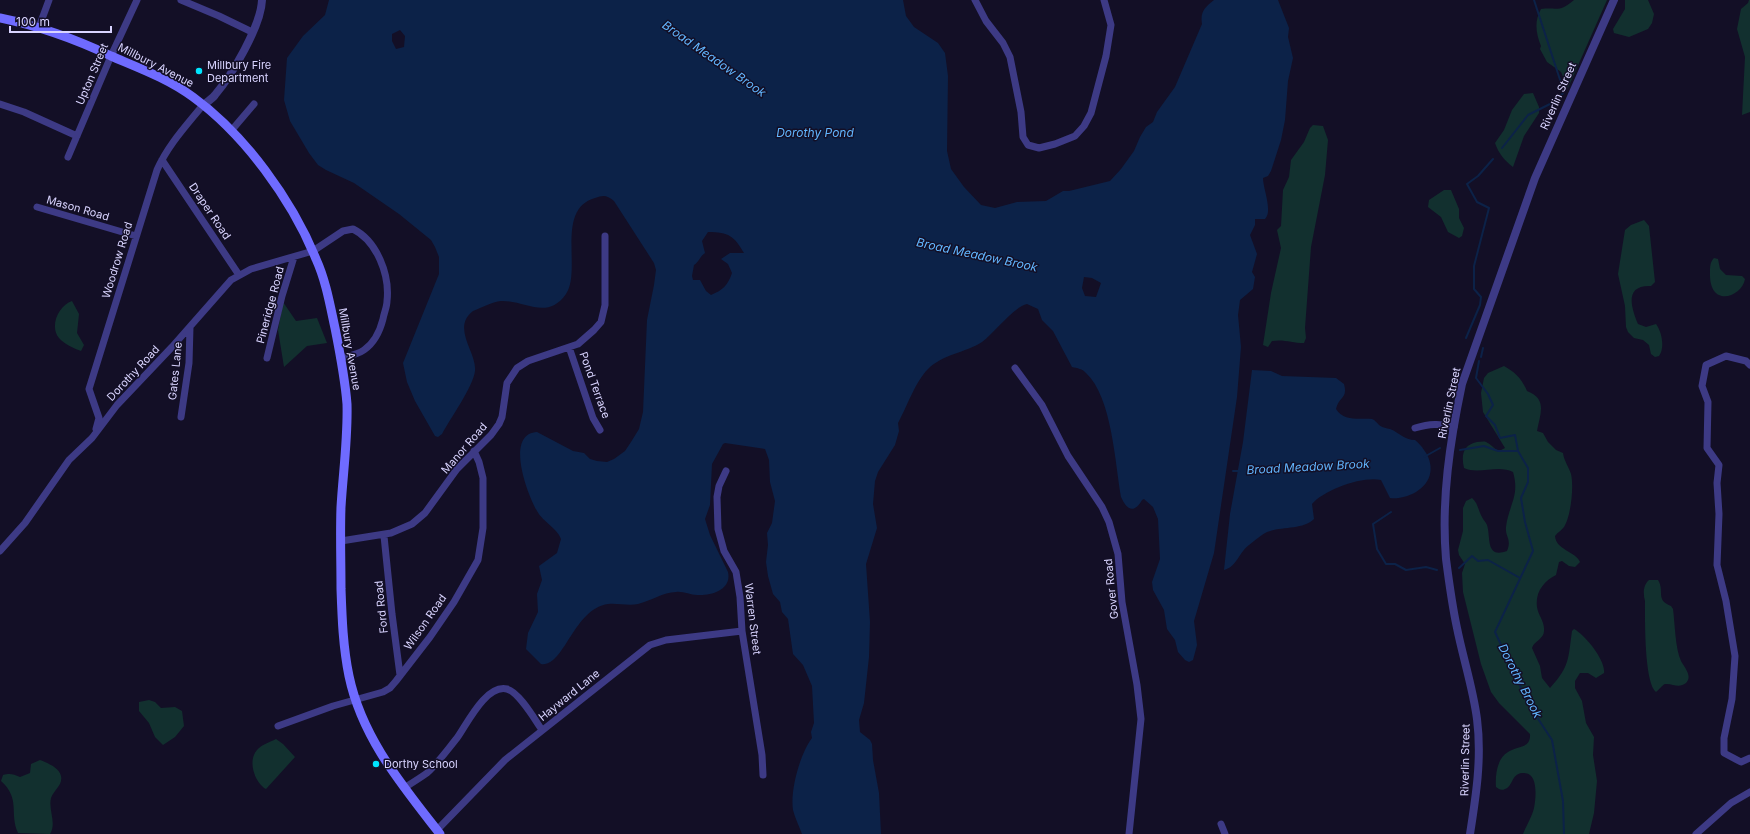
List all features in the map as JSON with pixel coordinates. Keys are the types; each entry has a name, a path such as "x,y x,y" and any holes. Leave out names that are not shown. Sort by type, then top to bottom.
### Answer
{"main road":[{"name":"Millbury Avenue","path":"0,18 39,27 76,39 156,76 191,96 231,131 254,155 305,234 313,251 328,295 347,405 341,542 344,647 348,675 355,700 373,740 384,760 438,832"}],"street":[{"path":"39,27 49,0"},
{"name":"Upton Street","path":"68,157 111,56 137,0"},
{"path":"181,0 220,16 252,32"},
{"path":"203,105 214,97 227,79 257,21 262,0"},
{"path":"975,0 986,21 1003,43 1010,57 1021,112 1022,137 1028,145 1039,148 1055,144 1075,136 1084,126 1091,113 1106,56 1111,25 1104,0"},
{"name":"Riverlin Street","path":"1470,834 1478,769 1477,720 1451,595 1446,558 1446,492 1454,427 1462,384 1535,178 1614,0"},
{"path":"0,104 24,112 77,136"},
{"path":"231,131 254,104"},
{"name":"Woodrow Road","path":"95,434 99,418 89,389 136,236 162,160 174,140 203,105"},
{"name":"Draper Road","path":"162,160 239,275"},
{"name":"Mason Road","path":"37,207 136,236"},
{"name":"Dorothy Road","path":"0,551 25,523 69,460 95,434 117,405 190,327 231,280 250,269 313,251 348,229 357,231 368,241 379,258 384,274 387,302 382,321 375,338 364,350 340,358"},
{"name":"Manor Road","path":"341,542 384,536 405,528 425,513 457,470 499,424 502,417 507,383 516,368 521,364 569,347 589,336 598,326 603,315 606,287 605,236"},
{"name":"Pineridge Road","path":"267,358 282,296 294,257"},
{"name":"Gates Lane","path":"181,417 188,363 190,327"},
{"name":"Pond Terrace","path":"569,347 594,418 600,430"},
{"path":"1750,364 1746,361 1726,356 1706,365 1702,386 1708,402 1707,448 1719,465 1717,483 1719,514 1717,565 1726,601 1735,656 1732,699 1724,738 1724,753 1741,762 1750,758"},
{"name":"Gover Road","path":"1015,368 1042,405 1068,456 1102,507 1109,522 1118,554 1122,602 1137,685 1140,719 1129,834"},
{"path":"1415,428 1426,425 1442,424 1454,427"},
{"name":"Wilson Road","path":"278,726 333,706 383,692 390,688 430,637 454,602 478,560 483,528 483,478 480,462 474,451"},
{"name":"Warren Street","path":"726,471 718,486 718,529 724,551 736,572 740,598 742,631 762,755 763,775"},
{"name":"Ford Road","path":"384,536 400,675"},
{"name":"Hayward Lane","path":"438,832 505,760 650,645 666,640 742,631"},
{"path":"404,788 427,772 457,737 480,704 488,695 497,690 510,690 522,702 542,730"},
{"path":"1696,834 1731,803 1750,792"},
{"path":"1221,824 1225,834"}],"green space":[{"path":"1574,0 1607,0 1568,88 1561,72 1547,62 1540,49 1541,46 1537,32 1537,18 1541,9 1558,9 1565,7"},
{"path":"1625,0 1648,0 1654,14 1652,23 1648,29 1629,37 1614,33 1613,29 1625,9"},
{"path":"1749,0 1750,112 1742,115 1745,57 1737,29 1741,9 1748,3"},
{"path":"1533,93 1539,107 1539,113 1524,136 1513,167 1502,156 1495,143 1504,130 1512,110 1524,94"},
{"path":"1313,125 1323,126 1328,140 1325,175 1311,247 1305,328 1306,338 1304,343 1280,340 1272,341 1268,347 1263,345 1271,293 1281,248 1277,230 1281,226 1283,190 1289,177 1291,160 1304,142 1310,128"},
{"path":"1444,190 1451,190 1459,209 1459,218 1464,228 1462,236 1459,238 1448,232 1441,217 1428,207 1429,200"},
{"path":"1644,220 1649,226 1655,282 1651,286 1637,289 1633,293 1632,304 1638,324 1646,327 1656,324 1660,331 1662,349 1659,356 1655,357 1651,354 1649,345 1643,340 1634,338 1628,332 1626,327 1625,306 1618,274 1625,230 1631,225"},
{"path":"1714,258 1718,259 1720,269 1726,275 1742,276 1745,279 1743,285 1732,295 1720,295 1715,292 1711,284 1710,267"},
{"path":"72,301 79,314 77,333 84,345 81,351 61,340 56,333 55,328 55,322 60,311 67,303"},
{"path":"283,302 296,321 317,318 327,343 307,346 284,367 278,330"},
{"path":"1504,366 1518,376 1527,391 1534,394 1538,398 1541,413 1537,431 1543,433 1548,442 1556,450 1563,453 1572,479 1572,493 1568,516 1564,527 1555,536 1556,541 1578,558 1580,562 1575,567 1569,566 1562,561 1559,562 1556,575 1548,580 1541,588 1537,597 1537,607 1543,625 1544,634 1532,648 1540,666 1542,678 1550,688 1565,668 1569,656 1572,631 1574,629 1594,648 1602,661 1604,673 1596,678 1588,673 1580,673 1575,681 1575,688 1582,701 1586,723 1594,737 1593,755 1597,781 1594,813 1589,834 1523,834 1532,815 1535,804 1536,792 1534,781 1531,776 1522,773 1518,774 1514,778 1508,788 1501,790 1496,787 1496,773 1501,758 1508,752 1526,745 1530,739 1530,734 1499,703 1491,692 1481,664 1463,592 1462,573 1465,564 1459,555 1458,550 1463,531 1463,508 1466,501 1472,498 1476,502 1482,518 1487,525 1490,546 1492,549 1495,552 1500,553 1507,551 1509,544 1506,527 1515,494 1515,480 1513,472 1501,469 1470,470 1464,468 1463,459 1464,451 1472,443 1486,442 1499,451 1505,448 1483,412 1481,393 1484,378 1488,373"},
{"path":"1649,580 1658,580 1663,601 1673,609 1679,656 1689,677 1683,685 1678,686 1665,684 1656,692 1652,686 1649,676 1645,634 1644,593 1646,584"},
{"path":"149,700 155,702 161,708 175,707 182,711 184,726 175,737 163,745 155,737 149,723 139,711 139,702"},
{"path":"276,739 295,757 266,789 256,777 253,766 254,755 263,745"},
{"path":"40,760 58,770 61,776 60,785 52,795 50,803 53,821 52,830 50,834 18,833 14,819 13,800 11,794 1,781 3,775 12,774 20,777 30,773 31,764"}],"water":[{"name":"Dorothy Pond","path":"329,0 903,0 906,16 914,27 938,43 945,53 948,76 947,151 951,169 964,187 981,205 995,208 1017,202 1046,201 1063,191 1069,191 1110,181 1134,151 1146,127 1153,122 1157,112 1175,87 1202,24 1202,16 1206,8 1214,0 1278,0 1289,28 1288,37 1293,58 1288,81 1285,120 1281,140 1271,171 1268,176 1263,178 1268,211 1265,219 1255,219 1255,225 1250,235 1257,254 1252,272 1255,277 1253,289 1240,300 1238,315 1241,347 1237,397 1214,553 1194,621 1197,645 1193,660 1189,662 1185,660 1178,652 1175,640 1167,629 1164,610 1153,590 1152,582 1160,559 1158,519 1153,507 1144,499 1136,507 1131,509 1123,501 1121,497 1111,431 1102,398 1095,384 1085,372 1072,367 1053,331 1042,320 1038,309 1027,304 1011,315 982,342 940,360 923,374 898,423 899,431 895,445 878,472 875,481 873,504 877,528 866,564 870,622 869,657 864,703 859,720 860,732 870,740 872,744 873,760 879,793 881,834 802,834 793,810 792,802 797,772 804,753 812,738 811,732 814,723 812,686 803,665 793,654 788,619 782,612 780,602 773,594 768,576 766,562 768,545 767,533 772,523 775,501 770,482 769,460 765,449 725,443 712,464 710,505 705,519 710,535 728,572 727,583 724,587 714,593 703,595 671,592 638,604 608,604 596,608 577,626 556,657 549,663 541,664 526,649 528,633 538,612 537,594 542,580 539,566 557,553 561,539 540,515 533,503 524,480 521,467 520,454 522,443 527,435 537,432 573,451 584,453 590,459 607,462 625,451 639,429 643,412 647,320 656,270 654,263 614,201 603,196 583,204 576,214 572,227 572,271 570,284 566,294 559,302 543,308 501,301 473,311 467,318 464,325 464,332 475,364 475,371 466,394 442,434 438,437 435,436 415,401 407,382 403,363 439,274 439,257 435,247 431,240 399,214 354,183 318,165 290,121 284,100 287,58 303,36 325,15","holes":["400,30 405,36 404,47 396,49 392,41 392,34","708,232 726,234 734,239 744,253 730,253 721,259 728,264 732,273 729,281 724,287 711,295 706,291 700,280 693,280 692,276 694,265 705,253 702,241","1084,277 1092,278 1101,283 1096,297 1085,296 1082,288"]},
{"path":"1252,370 1271,371 1282,376 1336,378 1344,384 1345,389 1344,395 1336,409 1339,413 1347,418 1372,419 1382,427 1390,429 1408,439 1415,440 1422,447 1430,463 1429,478 1425,485 1412,494 1397,498 1390,498 1381,480 1364,480 1334,489 1312,504 1314,519 1304,525 1273,530 1265,533 1246,548 1232,566 1224,570 1230,514 1243,442"}],"waterway":[{"path":"1502,148 1528,115 1556,101 1564,92 1534,0"},
{"path":"1466,338 1480,305 1481,297 1474,289 1474,266 1489,208 1477,202 1467,184 1478,176 1493,159"},
{"path":"1481,357 1483,348"},
{"path":"1479,361 1476,378 1488,394 1493,405 1486,416 1495,425 1500,438 1515,435 1518,451"},
{"name":"Dorothy Brook","path":"1460,450 1484,446 1498,451 1518,451 1528,468 1528,482 1521,498 1525,522 1533,551 1495,632 1529,705 1552,740 1563,801 1564,834"},
{"name":"Dorothy Brook","path":"1424,457 1440,448"},
{"name":"Broad Meadow Brook","path":"1233,471 1240,471"},
{"name":"Dorothy Brook","path":"1391,512 1373,524 1377,549 1386,564 1395,564 1406,570 1426,567 1437,570"},
{"name":"Dorothy Brook","path":"1459,568 1472,556 1478,561 1488,560 1520,578"}],"place":[{"name":"Millbury Fire Department","path":"199,71"},
{"name":"Dorthy School","path":"376,764"}]}
